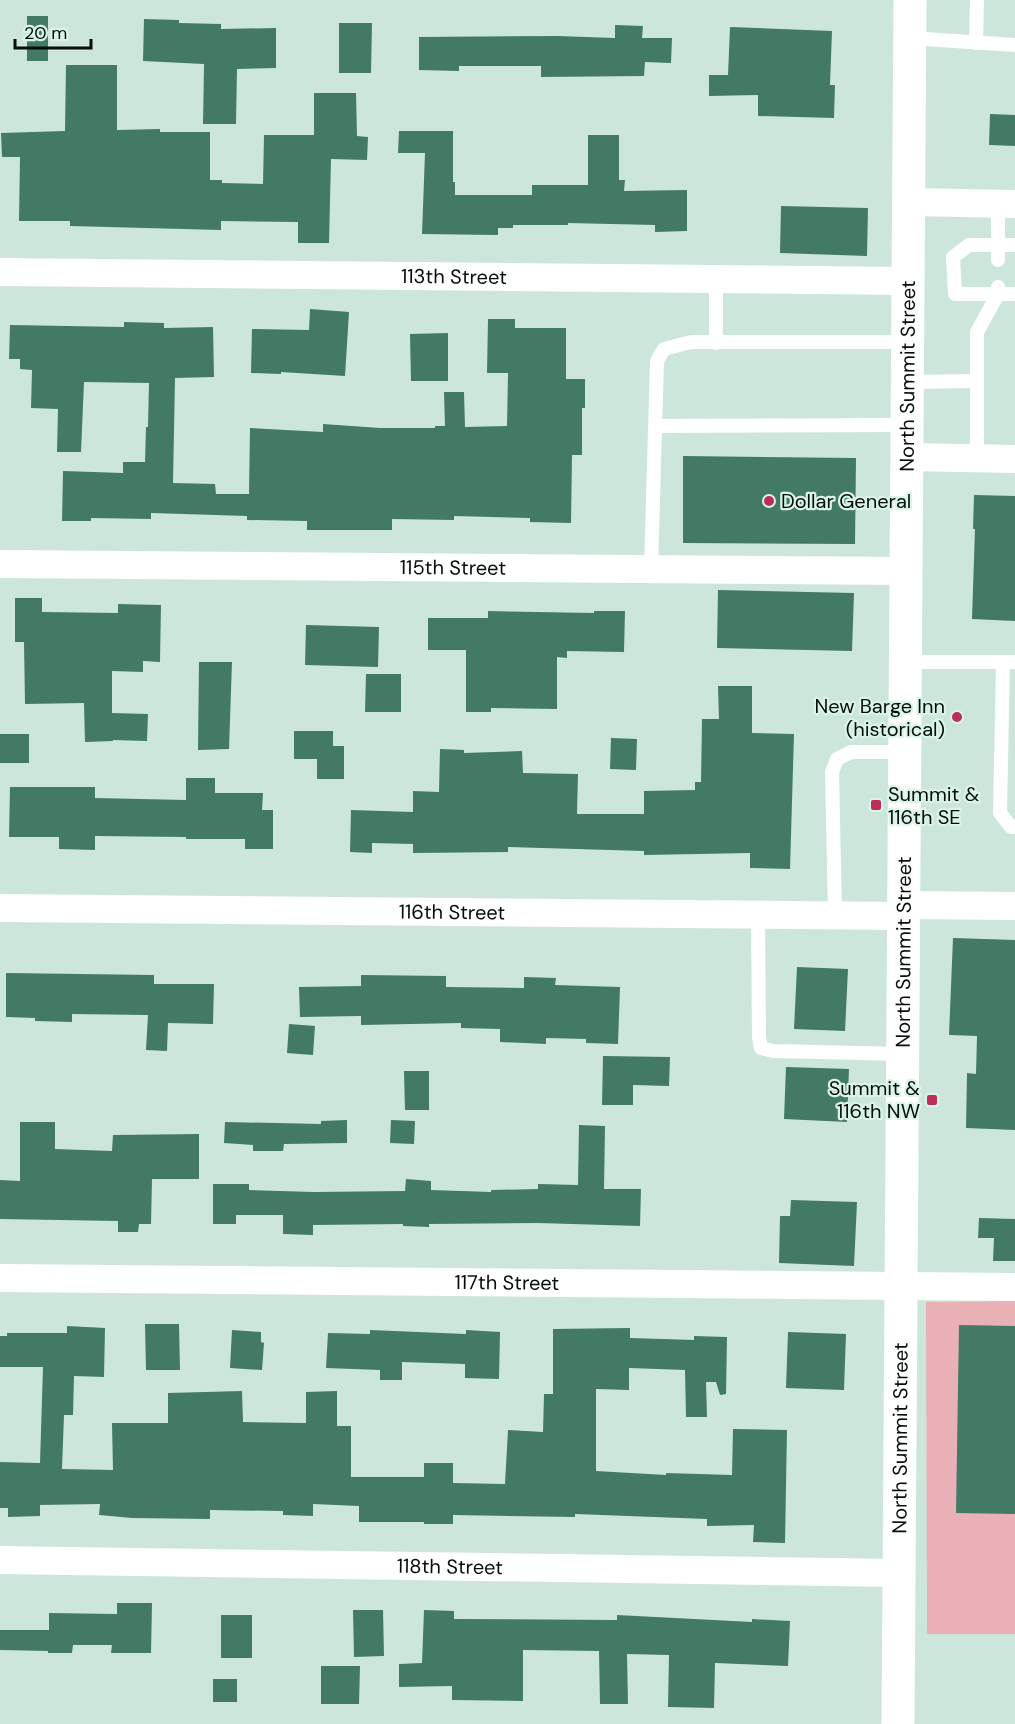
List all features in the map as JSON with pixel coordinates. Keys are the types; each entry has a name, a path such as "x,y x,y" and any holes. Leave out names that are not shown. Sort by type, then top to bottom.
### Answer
{"main road":[{"name":"North Summit Street","path":"898,1724 910,0"}],"street":[{"path":"908,202 1007,204"},
{"name":"113th Street","path":"0,272 908,281"},
{"path":"907,441 977,458 1015,459"},
{"name":"115th Street","path":"0,564 906,571"},
{"name":"116th Street","path":"0,908 835,915 1015,906"},
{"name":"117th Street","path":"0,1278 1015,1287"},
{"name":"118th Street","path":"0,1560 899,1573"}],"lane":[{"path":"976,0 976,43"},
{"path":"909,38 1015,45"},
{"path":"998,260 998,245 1007,204"},
{"path":"1015,245 969,245 953,257 955,294 998,291 1015,294"},
{"path":"716,279 716,343"},
{"path":"977,458 977,332 998,291"},
{"path":"651,569 657,361 664,349 691,342 908,342"},
{"path":"907,382 977,381"},
{"path":"655,426 907,441"},
{"path":"906,662 1009,662 1000,813 1011,827 1015,827"},
{"path":"835,915 832,772 837,759 851,752 905,752"},
{"path":"758,915 761,1048 773,1051 903,1054"}],"shaded area":[{"path":"1015,1301 1015,1634 927,1634 926,1302"}],"building":[{"path":"27,16 48,16 48,61 27,61"},
{"path":"144,19 221,24 221,29 276,28 276,68 237,69 236,124 203,124 204,64 143,61"},
{"path":"339,23 372,23 371,73 339,73"},
{"path":"615,25 643,26 642,38 672,38 671,63 645,62 644,76 541,77 541,66 459,66 459,71 419,70 419,37 615,38"},
{"path":"730,27 832,31 830,85 835,85 834,118 758,116 758,95 709,96 709,75 728,75"},
{"path":"66,65 117,65 117,130 160,129 160,132 210,132 210,180 222,180 222,183 263,184 264,135 314,135 314,93 356,93 357,136 368,137 367,160 331,159 329,243 298,243 298,222 221,221 221,230 70,226 70,221 19,221 20,157 2,157 1,133 65,131"},
{"path":"990,114 1015,115 1015,146 989,145"},
{"path":"399,131 453,131 455,195 532,195 532,185 588,185 588,135 619,135 619,180 625,180 624,191 687,190 687,231 655,232 655,225 568,223 568,225 513,225 513,228 498,228 498,235 422,234 425,153 398,153"},
{"path":"781,206 868,208 867,256 780,253"},
{"path":"310,309 349,312 345,376 281,372 281,374 251,373 252,329 309,330"},
{"path":"488,319 515,319 515,328 566,328 566,379 585,379 585,408 582,408 582,455 572,455 571,523 530,522 530,518 454,516 454,520 392,519 392,530 307,530 307,521 247,520 247,516 151,513 151,519 91,518 91,521 62,521 63,471 123,473 123,462 145,462 149,383 84,382 81,452 57,452 58,409 31,408 32,370 20,369 20,359 9,359 10,325 124,327 124,322 164,323 164,328 213,327 214,377 175,378 173,483 215,484 216,494 249,494 250,428 323,432 323,424 380,428 435,428 435,426 445,426 444,392 464,392 465,427 507,426 508,373 487,373"},
{"path":"448,333 448,381 411,381 410,334"},
{"name":"Dollar General","path":"683,456 856,458 855,544 683,543"},
{"path":"974,495 1015,496 1015,621 972,619"},
{"path":"718,590 854,593 852,651 717,648"},
{"path":"15,598 42,598 42,612 118,613 118,604 161,605 160,662 143,661 143,672 112,671 112,713 148,714 147,741 85,742 84,703 25,704 24,642 15,642"},
{"path":"488,611 594,613 594,611 625,611 624,652 567,651 567,658 557,657 557,709 491,708 491,712 466,712 466,650 428,650 428,618 488,618"},
{"path":"306,625 379,627 378,667 305,665"},
{"path":"199,662 232,662 229,749 198,750"},
{"path":"366,674 401,674 401,712 365,712"},
{"path":"718,686 752,686 752,733 794,734 790,869 750,868 750,853 644,855 644,851 508,847 508,852 413,853 413,844 372,843 372,853 350,852 351,810 413,812 413,791 439,792 440,749 464,750 464,753 522,751 523,773 578,774 577,814 644,814 644,791 695,790 695,782 701,782 702,719 719,719"},
{"path":"294,731 333,731 333,746 344,746 344,779 317,779 317,759 294,759"},
{"path":"0,734 29,734 29,763 0,763"},
{"path":"611,738 637,739 636,770 610,769"},
{"path":"186,778 215,778 215,793 263,793 262,810 273,810 273,849 245,849 245,839 95,836 95,850 59,849 59,837 9,837 10,787 95,787 95,798 186,800"},
{"path":"953,938 1015,940 1015,1130 966,1128 967,1073 976,1074 977,1036 949,1035"},
{"path":"797,967 848,969 845,1031 794,1029"},
{"path":"6,973 154,975 154,984 214,984 213,1024 168,1023 167,1051 146,1050 148,1015 72,1014 72,1022 6,1017"},
{"path":"361,975 446,976 446,987 524,988 524,977 556,978 555,985 620,987 618,1044 586,1043 586,1039 546,1038 546,1044 500,1042 500,1029 461,1028 461,1023 361,1025 361,1016 300,1017 299,987 361,986"},
{"path":"289,1024 315,1026 313,1055 287,1053"},
{"path":"603,1056 670,1057 669,1086 633,1085 633,1105 602,1105"},
{"path":"786,1067 849,1069 847,1122 784,1119"},
{"path":"404,1071 429,1071 429,1110 405,1110"},
{"path":"347,1120 347,1143 284,1144 283,1151 253,1151 253,1145 224,1143 225,1122 321,1124 321,1121"},
{"path":"391,1120 415,1121 414,1144 390,1143"},
{"path":"20,1122 55,1122 55,1149 112,1151 113,1135 199,1134 199,1179 152,1179 151,1224 139,1224 138,1232 118,1232 118,1221 0,1219 0,1180 20,1181"},
{"path":"579,1125 605,1126 604,1189 641,1189 640,1226 538,1223 429,1224 429,1227 403,1226 403,1224 313,1225 313,1235 283,1234 283,1215 236,1215 236,1224 213,1224 213,1184 249,1184 249,1190 314,1192 405,1191 406,1179 431,1181 431,1190 491,1192 491,1190 538,1189 538,1184 578,1185"},
{"path":"791,1200 857,1202 854,1266 779,1263 780,1216 790,1216"},
{"path":"979,1218 1015,1219 1015,1261 993,1261 994,1238 978,1238"},
{"path":"145,1324 179,1324 180,1370 146,1370"},
{"path":"959,1325 1015,1326 1015,1514 956,1513"},
{"path":"67,1326 105,1328 104,1377 74,1376 73,1415 64,1415 62,1469 113,1470 112,1423 168,1423 168,1393 242,1391 243,1422 306,1423 306,1392 337,1391 337,1426 351,1426 351,1477 424,1477 424,1463 453,1463 453,1483 505,1484 508,1430 543,1432 544,1394 553,1394 553,1329 630,1328 630,1338 694,1340 694,1336 727,1337 726,1394 720,1395 716,1382 706,1382 707,1417 686,1417 685,1370 629,1368 629,1390 596,1389 596,1471 666,1475 666,1473 732,1475 733,1429 787,1430 785,1543 753,1542 754,1525 707,1526 707,1519 575,1514 575,1517 453,1515 453,1524 359,1522 359,1506 313,1504 313,1516 283,1515 283,1511 210,1510 210,1519 132,1518 99,1515 100,1504 40,1505 40,1516 8,1517 8,1508 0,1508 0,1462 40,1463 43,1367 0,1367 0,1336 7,1336 7,1333 67,1333"},
{"path":"232,1330 261,1332 261,1342 264,1343 262,1370 230,1368"},
{"path":"370,1330 466,1334 466,1330 500,1332 499,1379 465,1378 465,1364 402,1362 402,1380 380,1380 380,1370 326,1368 328,1333 370,1334"},
{"path":"788,1332 846,1334 844,1390 786,1388"},
{"path":"117,1603 152,1603 151,1653 111,1653 112,1645 73,1645 72,1653 0,1650 0,1630 49,1630 49,1613 117,1614"},
{"path":"353,1610 383,1610 384,1656 354,1657"},
{"path":"424,1610 454,1611 454,1619 617,1620 617,1615 752,1622 752,1619 790,1621 788,1666 715,1663 714,1708 668,1707 669,1655 627,1654 628,1704 600,1704 599,1651 523,1650 523,1701 452,1700 452,1686 399,1687 399,1664 422,1663"},
{"path":"221,1615 252,1615 252,1658 221,1658"},
{"path":"321,1666 360,1666 359,1704 321,1704"},
{"path":"213,1679 237,1679 237,1702 213,1702"}],"place":[{"name":"Dollar General","path":"769,501"},
{"name":"New Barge Inn (historical)","path":"957,717"},
{"name":"Summit & 116th SE","path":"876,805"},
{"name":"Summit & 116th NW","path":"932,1100"}]}
